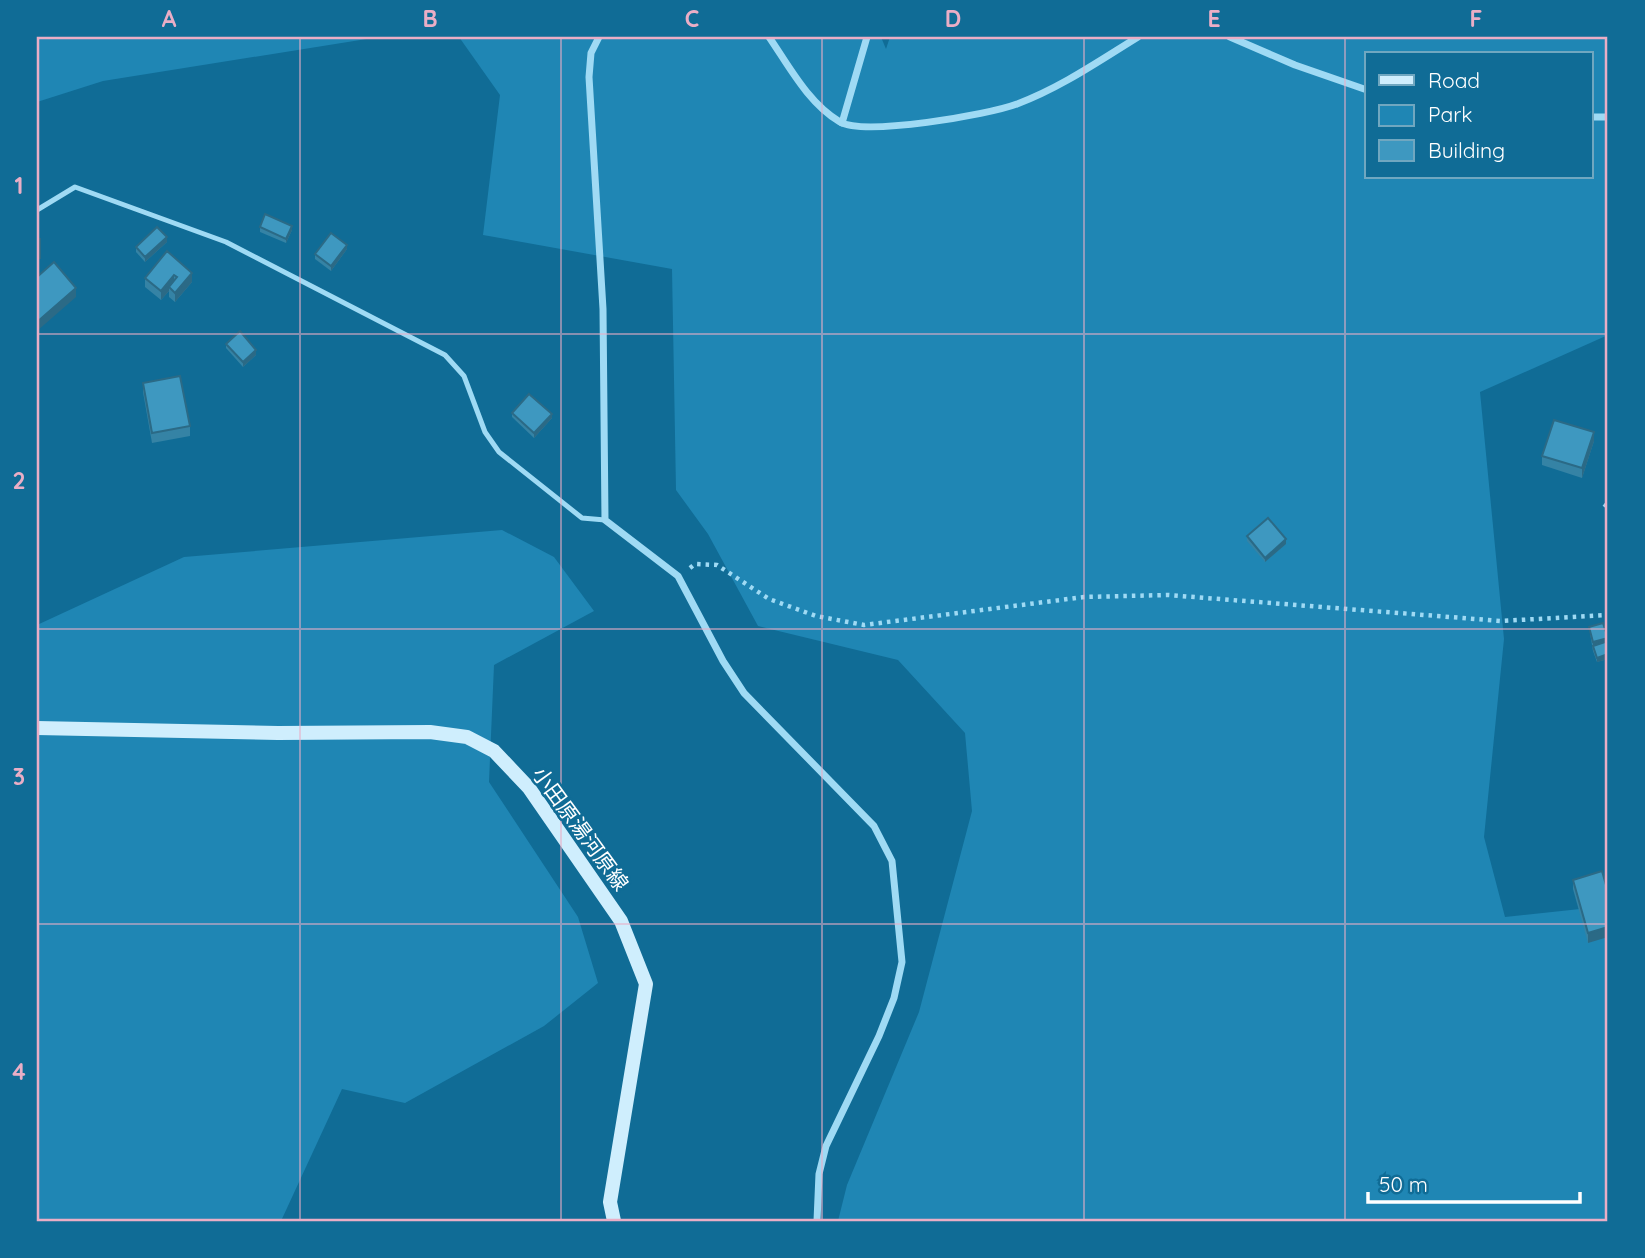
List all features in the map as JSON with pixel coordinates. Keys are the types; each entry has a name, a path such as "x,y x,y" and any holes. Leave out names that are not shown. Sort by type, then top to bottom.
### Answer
{"main road":[{"name":"小田原湯河原線","path":"37,728 278,733 430,732 467,737 494,751 529,788 621,922 646,984 610,1202 614,1221"}],"street":[{"path":"599,37 592,53 589,77 603,309 606,520 678,576 723,661 744,693 874,826 892,861 902,962 894,998 879,1036 826,1146 820,1174 817,1221"},
{"path":"769,37 818,106 842,123 862,128 899,125 1015,105 1057,86 1138,37"},
{"path":"842,123 866,37"},
{"path":"1230,37 1295,65 1365,89"}],"lane":[{"path":"37,210 75,187 226,242 445,355 464,376 485,432 499,452 582,518 606,520"}],"path":[{"path":"678,576 695,564 717,565 769,598 816,616 864,625 1084,597 1168,595 1501,621 1608,615"}],"green space":[{"path":"37,37 379,37 103,81 37,102"},
{"path":"459,37 881,37 886,49 890,37 1608,37 1608,335 1480,392 1504,639 1484,837 1505,917 1608,906 1608,1221 838,1221 847,1185 919,1012 972,811 965,733 898,660 758,626 708,534 676,490 672,269 483,235 500,95"},
{"path":"502,530 554,557 594,611 494,665 489,782 578,917 598,983 544,1026 405,1103 342,1089 281,1221 37,1221 37,625 184,557"}],"building":[{"path":"265,214 292,226 286,239 260,227"},
{"path":"157,227 167,237 145,257 136,247"},
{"path":"331,233 347,245 331,266 315,254"},
{"path":"37,239 40,239 40,258 37,258"},
{"path":"167,251 192,273 175,293 169,287 177,277 174,275 161,291 145,278"},
{"path":"54,262 76,288 37,322 37,277"},
{"path":"240,331 256,350 243,362 226,344"},
{"path":"180,376 190,426 152,433 143,383"},
{"path":"529,394 552,414 534,433 512,413"},
{"path":"1554,420 1594,432 1582,468 1542,456"},
{"path":"1268,518 1286,539 1265,558 1247,536"},
{"path":"1603,623 1608,638 1593,642 1589,627"},
{"path":"1608,641 1608,654 1597,658 1593,646"},
{"path":"1602,871 1608,892 1608,927 1588,933 1573,880"}]}
